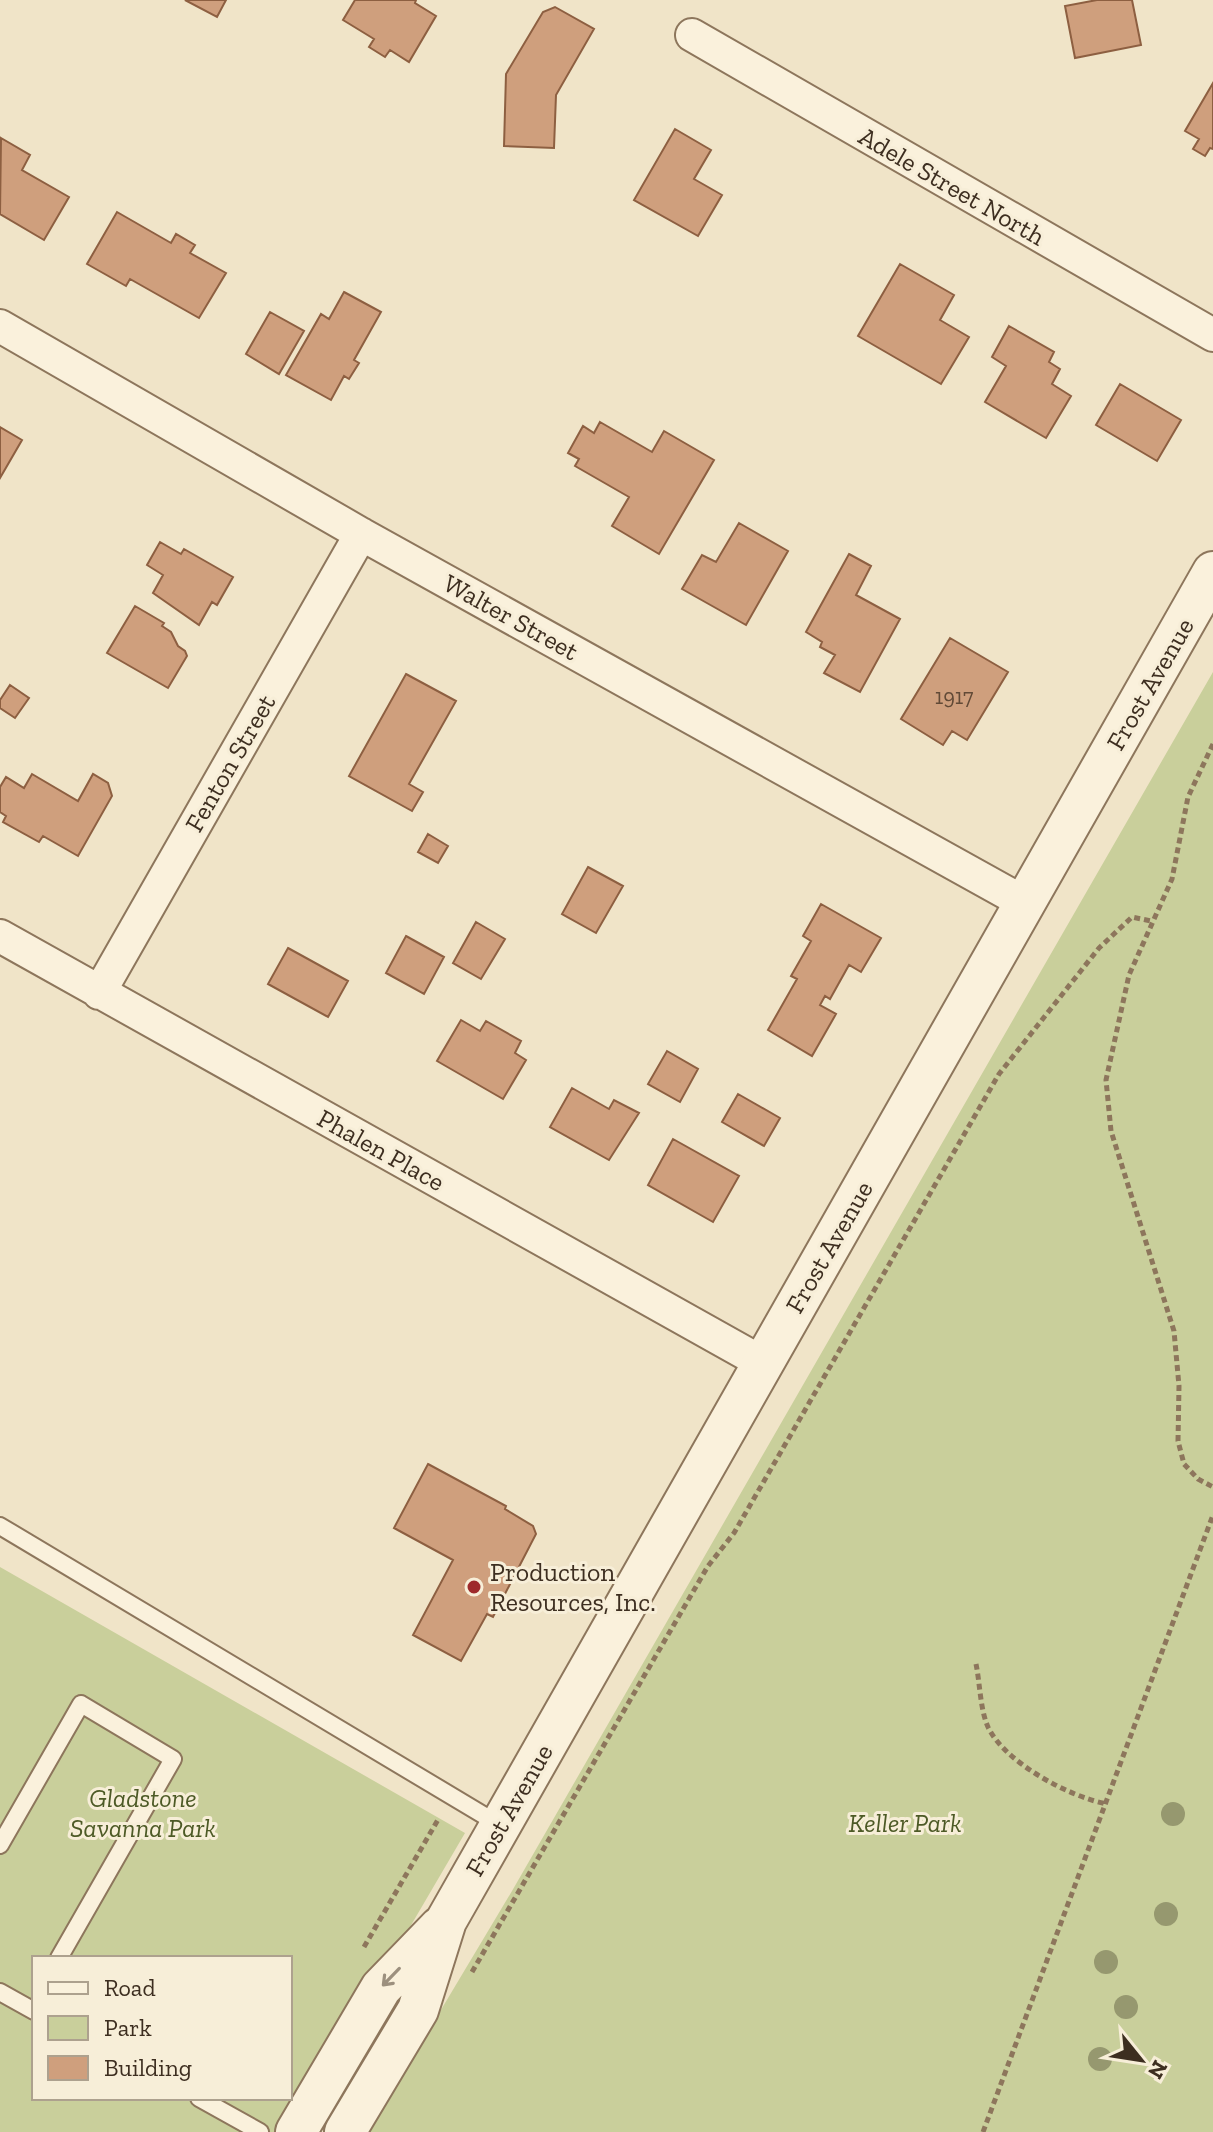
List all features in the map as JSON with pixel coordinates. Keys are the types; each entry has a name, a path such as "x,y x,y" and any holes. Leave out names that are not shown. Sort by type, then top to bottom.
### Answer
{"street":[{"name":"Adele Street North","path":"692,35 1213,335"},
{"name":"Walter Street","path":"0,326 361,534 1025,903"},
{"name":"Fenton Street","path":"99,993 361,534"},
{"name":"Frost Avenue","path":"345,2132 418,2010 446,1921 1213,572"},
{"name":"Phalen Place","path":"0,936 763,1363"},
{"name":"Frost Avenue","path":"296,2132 381,1988 446,1921"}],"lane":[{"path":"0,1526 502,1825"},
{"path":"0,1845 81,1704 173,1759 60,1956"},
{"path":"0,1992 32,2008"},
{"path":"203,2100 260,2132"}],"path":[{"path":"1213,744 1188,797 1172,879 1129,975 1106,1080 1111,1131 1174,1331 1179,1386 1178,1441 1184,1464 1198,1479 1213,1487"},
{"path":"464,1986 708,1566 734,1533 999,1074 1099,948 1132,917 1151,921"},
{"path":"983,2132 1213,1515"},
{"path":"976,1664 988,1726 1014,1758 1083,1799 1107,1804"},
{"path":"359,1955 452,1796"}],"green space":[{"name":"Keller Park","path":"1213,672 1213,2132 368,2132 512,1891"},
{"name":"Gladstone Savanna Park","path":"0,1567 465,1833 290,2132 0,2132"}],"building":[{"path":"185,0 226,0 217,17"},
{"path":"355,0 416,0 415,3 436,16 409,62 390,50 385,57 369,47 374,39 343,20"},
{"path":"1097,0 1132,0 1141,45 1075,58 1065,6"},
{"path":"555,7 594,29 556,95 554,148 504,146 506,74 543,12"},
{"path":"1213,83 1213,149 1210,148 1205,156 1193,149 1199,139 1185,131"},
{"path":"675,129 711,150 694,179 722,195 698,236 634,200"},
{"path":"1,138 30,155 22,170 69,197 44,240 0,214"},
{"path":"117,212 171,243 176,234 195,245 190,253 226,273 199,318 130,279 126,286 87,264"},
{"path":"900,264 954,295 940,320 969,337 941,384 858,336"},
{"path":"344,292 381,312 354,360 359,363 349,379 344,376 331,400 286,375 321,314 329,319"},
{"path":"270,312 304,331 279,374 246,354"},
{"path":"1009,326 1054,352 1049,362 1060,369 1052,384 1071,396 1046,438 985,402 1006,366 992,357"},
{"path":"1120,384 1181,420 1157,461 1096,425"},
{"path":"600,422 652,452 664,431 714,460 659,554 612,526 629,497 575,466 579,459 568,453 583,426 594,433"},
{"path":"0,427 22,440 0,478"},
{"path":"739,523 788,551 746,625 682,589 702,555 716,562"},
{"path":"160,542 181,554 184,549 233,577 217,605 212,602 199,625 153,593 163,575 147,565"},
{"path":"849,554 871,566 856,595 900,619 860,692 824,673 835,655 820,647 822,642 806,632"},
{"path":"135,606 164,623 162,626 171,632 178,646 185,651 187,656 168,688 107,653"},
{"path":"950,638 1008,672 967,740 952,731 943,745 901,719"},
{"path":"406,674 456,701 409,784 423,792 412,811 349,776"},
{"path":"10,685 29,698 15,718 0,708 0,700"},
{"path":"32,774 78,801 93,774 108,783 112,796 78,856 43,836 39,842 3,822 6,816 0,812 0,787 6,777 24,788"},
{"path":"428,834 448,846 438,863 418,852"},
{"path":"588,867 623,886 596,933 562,914"},
{"path":"821,904 881,938 861,972 849,965 830,999 825,996 820,1005 836,1014 812,1056 768,1030 797,979 791,976 811,941 803,936"},
{"path":"476,922 505,939 481,979 453,963"},
{"path":"406,936 444,957 424,994 386,973"},
{"path":"288,948 348,981 328,1017 268,984"},
{"path":"461,1020 480,1031 486,1021 521,1041 515,1053 526,1060 503,1099 437,1061"},
{"path":"667,1051 698,1069 680,1102 648,1084"},
{"path":"572,1088 609,1109 614,1100 639,1113 609,1160 550,1127"},
{"path":"738,1094 780,1118 764,1146 722,1122"},
{"path":"673,1139 739,1176 713,1222 648,1185"},
{"name":"Production Resources, Inc.","path":"428,1464 506,1506 505,1509 533,1526 536,1534 493,1617 487,1614 461,1661 413,1635 453,1560 394,1528"}],"place":[{"name":"Production Resources, Inc.","path":"474,1587"}]}
